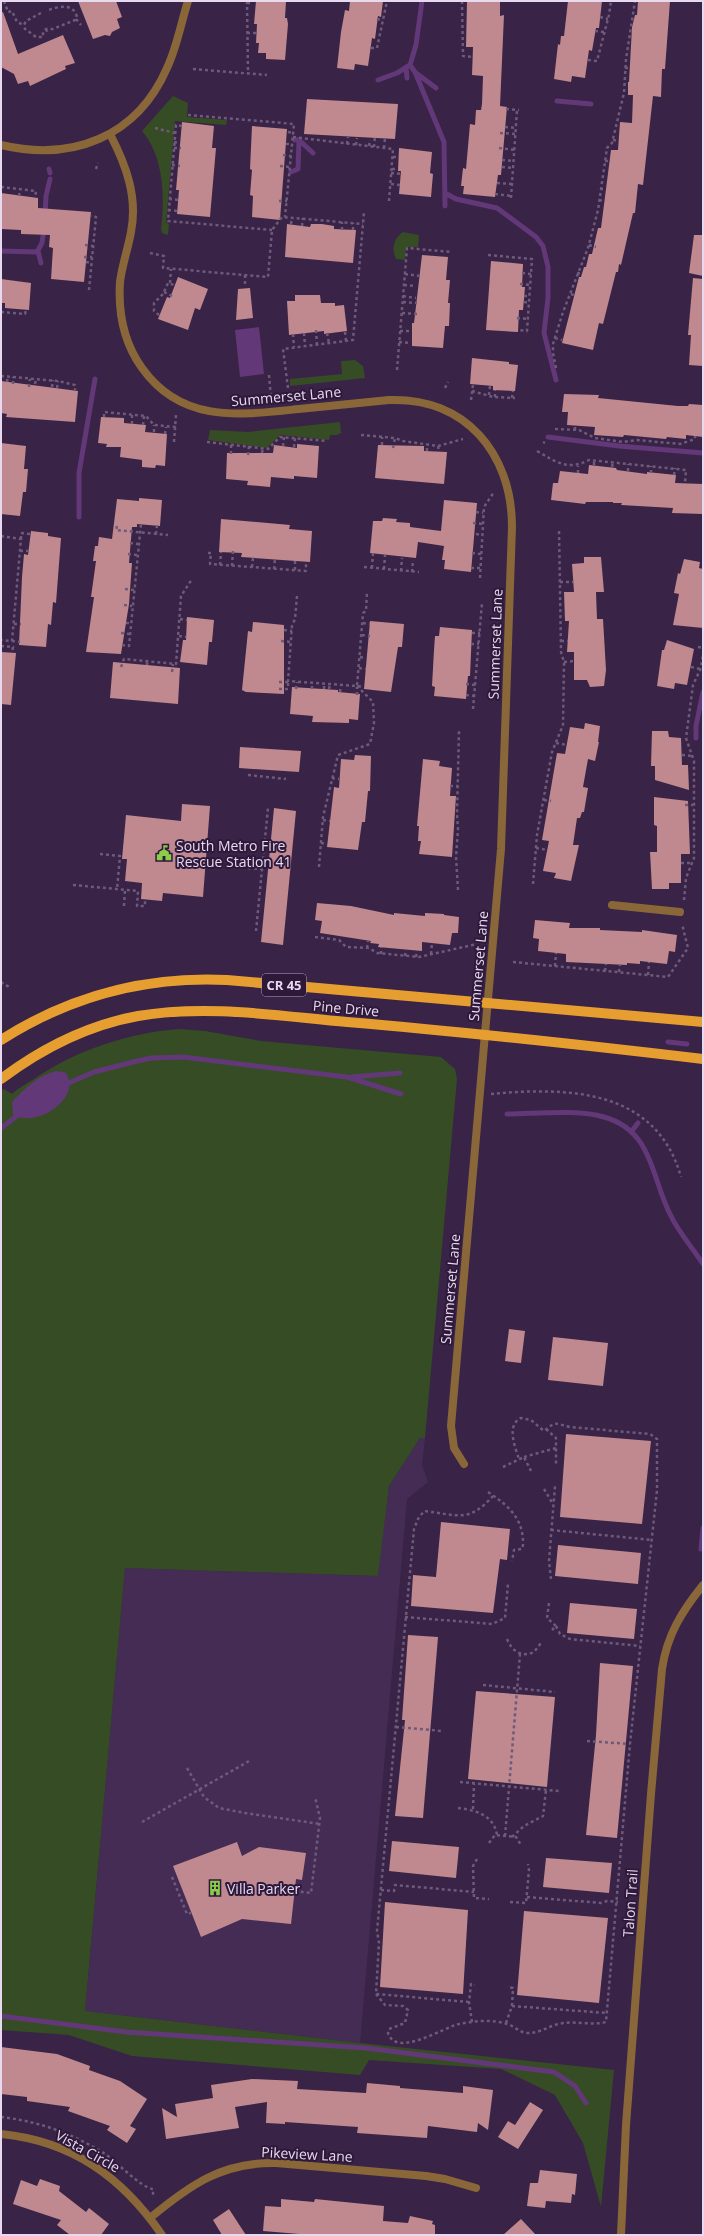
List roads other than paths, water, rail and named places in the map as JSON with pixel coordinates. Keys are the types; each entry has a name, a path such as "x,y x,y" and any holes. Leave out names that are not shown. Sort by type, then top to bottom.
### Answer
{"main road":[{"name":"Pine Drive","path":"1,1040 41,1017 81,999 118,988 171,980 227,980 703,1022"},
{"name":"Pine Drive","path":"1,1079 29,1059 70,1038 117,1021 159,1013 241,1012 486,1035 703,1059"}],"street":[{"path":"1,145 33,151 58,151 88,144 110,134 138,111 161,80 172,54 188,1"},
{"name":"Summerset Lane","path":"110,134 127,172 133,200 131,231 120,290 124,333 132,354 144,372 160,388 191,407 206,412 224,414 250,414 389,400 421,402 438,407 466,423 488,444 502,468 511,498 512,526 503,822 486,1035 451,1426 454,1448 464,1464"},
{"path":"612,905 682,912"},
{"name":"Talon Trail","path":"621,2235 626,2125 662,1669 665,1649 670,1634 688,1604 703,1585"},
{"name":"Vista Circle","path":"1,2134 46,2142 98,2168 118,2182 150,2218 162,2235"},
{"name":"Pikeview Lane","path":"150,2218 204,2178 227,2170 252,2164 276,2163 426,2176 445,2179 476,2188"}],"waterway":[{"path":"378,80 397,73 410,65 416,45 422,1"},
{"path":"410,65 415,72 444,142 445,206"},
{"path":"406,67 407,78"},
{"path":"416,73 436,88"},
{"path":"557,101 591,104"},
{"path":"295,140 299,140 313,153"},
{"path":"291,172 298,169 299,140"},
{"path":"49,169 50,173"},
{"path":"45,215 46,196 50,179"},
{"path":"445,193 456,199 497,208 536,237 543,246 548,267 548,298 544,333 556,380"},
{"path":"1,251 37,252 42,243 44,229"},
{"path":"38,251 41,263"},
{"path":"79,517 79,473 95,379"},
{"path":"548,437 619,446 703,453"},
{"path":"696,738 696,726 703,692"},
{"path":"668,1042 687,1044"},
{"path":"64,1085 94,1072 133,1062 151,1058 183,1057 347,1077 401,1094"},
{"path":"351,1077 400,1073"},
{"path":"507,1114 556,1112 582,1113 604,1117 620,1124 633,1133 649,1158 664,1202 674,1222 703,1264"},
{"path":"1,1128 21,1113"},
{"path":"631,1132 638,1123"},
{"path":"701,1549 703,1528"},
{"path":"1,2016 126,2032 366,2048 554,2072 575,2086 586,2103"}],"place":[{"name":"South Metro Fire Rescue Station 41","path":"164,853"},
{"name":"Villa Parker","path":"215,1888"}]}
